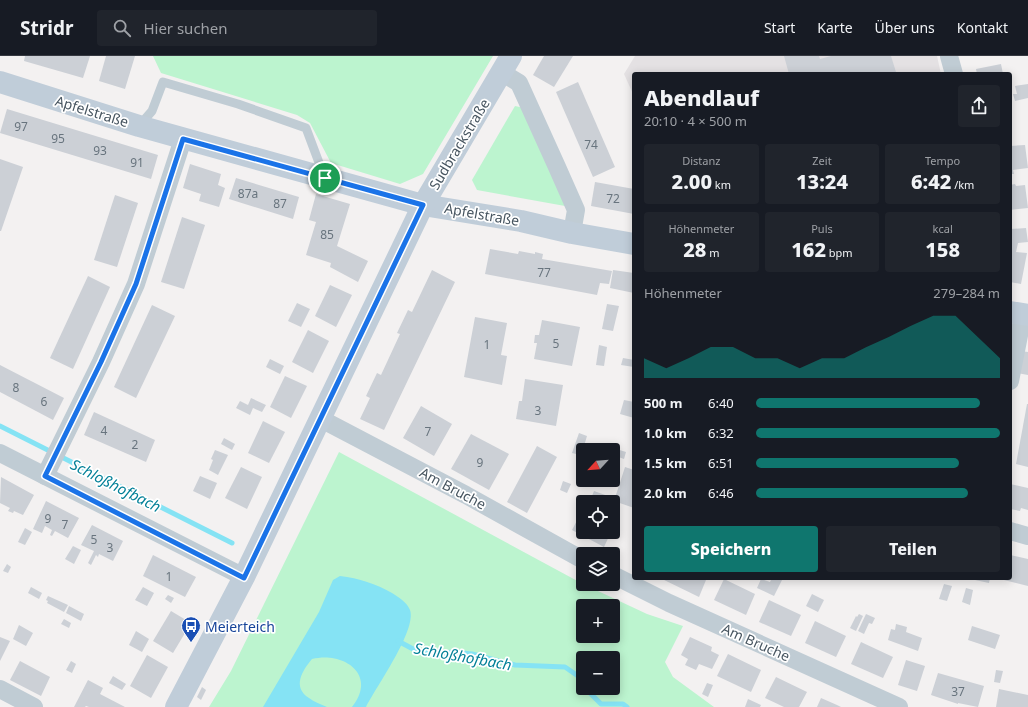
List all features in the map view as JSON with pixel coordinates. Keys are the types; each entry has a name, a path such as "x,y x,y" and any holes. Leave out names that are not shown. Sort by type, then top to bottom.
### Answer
{"street":[{"path":"949,56 953,72"},
{"path":"506,64 519,83 576,210 572,233"},
{"name":"Sudbrackstraße","path":"176,707 244,578 423,205 506,64"},
{"name":"Apfelstraße","path":"1,84 183,139 423,205 521,221 572,233 632,244"},
{"path":"52,462 101,362 136,284 183,139"},
{"path":"1012,368 1020,314"},
{"name":"Am Bruche","path":"321,419 466,495 576,556"},
{"path":"0,453 52,462 244,578"},
{"path":"1012,532 1028,536"},
{"name":"Am Bruche","path":"620,577 633,581 669,603 899,707"},
{"path":"0,689 34,707"}],"lane":[{"path":"139,126 152,111 163,82 238,104 306,128 325,178"}],"shaded area":[{"path":"635,56 937,56 941,72 632,72 632,92 624,74"}],"green space":[{"path":"153,56 493,56 423,174 400,184 331,163 310,123 297,115 161,73"},
{"path":"515,106 524,108 565,206 477,190 472,180"},
{"path":"339,452 576,580 576,591 598,591 615,599 576,599 576,643 620,643 620,601 647,614 683,626 665,662 673,677 714,707 209,707 231,671"}],"water":[{"path":"340,576 374,584 402,600 410,610 411,619 407,631 402,644 386,673 366,707 352,707 359,695 361,685 359,676 354,668 346,662 335,659 324,657 312,659 300,679 301,689 304,694 315,702 327,707 263,707 319,612 333,580"}],"building":[{"path":"25,56 90,56 83,78 24,61"},
{"path":"106,56 135,56 125,89 99,81"},
{"path":"544,56 573,56 554,87 533,75"},
{"path":"784,56 819,56 820,59 831,56 891,56 896,72 866,72 788,72"},
{"path":"1001,64 1003,72 977,72 976,69"},
{"path":"578,82 615,167 593,177 556,92"},
{"path":"1028,84 1028,98 1015,101 1013,94 1017,94 1015,86"},
{"path":"7,109 158,155 151,179 0,133"},
{"path":"1025,145 1028,168 1013,170 1014,174 1012,174 1012,146"},
{"path":"0,159 23,167 1,231 0,231"},
{"path":"190,164 221,174 218,185 225,188 219,207 199,201 201,194 183,188"},
{"path":"236,178 299,197 293,219 229,199"},
{"path":"595,182 632,189 632,214 591,206"},
{"path":"1015,184 1016,186 1025,185 1028,208 1012,210 1012,185"},
{"path":"316,194 350,204 337,246 368,261 358,282 330,267 331,263 306,255 316,222 309,220"},
{"path":"115,195 138,203 117,267 94,260"},
{"path":"182,217 205,225 184,289 161,282"},
{"path":"1026,228 1028,242 1018,243 1016,252 1027,253 1021,284 1012,282 1012,229"},
{"path":"490,249 518,254 519,251 535,254 535,252 543,254 542,259 612,271 609,284 600,283 597,295 485,274"},
{"path":"432,270 455,282 384,430 360,419 370,398 366,396 377,373 381,375 400,334 397,333 408,310 412,312"},
{"path":"613,270 632,273 632,293 610,288"},
{"path":"88,276 110,287 73,369 50,358"},
{"path":"330,285 352,295 336,327 315,316"},
{"path":"297,303 310,309 301,327 288,321"},
{"path":"607,304 619,306 613,331 602,329"},
{"path":"152,305 175,316 136,398 114,387"},
{"path":"475,317 507,323 501,355 507,356 502,385 464,377"},
{"path":"542,320 580,327 572,366 534,359 537,343 534,343 535,335 539,335"},
{"path":"308,330 329,341 313,373 292,362"},
{"path":"599,345 607,347 604,366 596,365"},
{"path":"1021,351 1028,352 1028,375 1017,373"},
{"path":"623,358 632,360 632,367 621,365"},
{"path":"270,359 284,366 280,374 266,367"},
{"path":"0,365 64,398 53,420 0,392"},
{"path":"285,376 307,386 291,418 270,407"},
{"path":"525,379 563,385 556,426 516,419 519,401 522,401"},
{"path":"251,398 266,405 262,412 253,408 250,415 236,408 240,401 248,405"},
{"path":"624,400 632,402 632,417 620,414"},
{"path":"1028,404 1028,467 1016,464"},
{"path":"421,406 452,424 434,456 403,438"},
{"path":"94,412 155,440 146,462 84,435"},
{"path":"263,421 285,432 269,463 248,453"},
{"path":"579,433 587,436 585,443 576,443 576,454 572,453"},
{"path":"471,434 509,454 489,490 451,469"},
{"path":"224,438 235,444 232,450 221,444"},
{"path":"537,446 557,457 527,513 507,502"},
{"path":"215,450 228,455 218,475 209,470 213,460 211,459"},
{"path":"620,450 626,452 624,459 620,458"},
{"path":"241,467 262,477 247,509 225,498"},
{"path":"625,467 632,469 632,507 620,503 620,495 616,495 619,487 620,487"},
{"path":"200,476 217,483 210,499 193,491"},
{"path":"1,477 34,495 23,515 14,511 13,513 8,511 10,508 0,503"},
{"path":"563,481 571,484 567,493 560,490"},
{"path":"1012,484 1028,488 1028,510 1021,508 1020,511 1012,509"},
{"path":"594,491 605,495 592,495"},
{"path":"46,501 79,518 68,538 55,531 52,536 50,535 52,530 45,526 42,533 33,529"},
{"path":"576,522 576,532 572,530"},
{"path":"92,525 123,541 113,561 99,554 98,557 96,555 91,565 88,563 94,551 81,545"},
{"path":"25,528 32,532 25,545 18,542"},
{"path":"589,539 608,539 604,547"},
{"path":"73,546 81,550 74,564 65,559"},
{"path":"153,555 196,577 185,597 143,576"},
{"path":"1012,555 1028,559 1028,586 1004,580 1012,580"},
{"path":"7,564 11,567 8,573 3,571"},
{"path":"664,580 706,580 699,597"},
{"path":"724,580 755,594 746,615 714,600"},
{"path":"761,580 770,582 771,580 782,580 774,596 757,588"},
{"path":"975,580 990,580 989,583"},
{"path":"944,584 952,586 947,601 939,599"},
{"path":"31,587 42,593 39,599 28,593"},
{"path":"143,587 154,593 147,606 135,600"},
{"path":"966,588 973,590 970,605 962,602"},
{"path":"812,594 824,600 818,612 806,606"},
{"path":"168,595 174,598 171,603 165,599"},
{"path":"48,596 68,605 64,612 47,603 48,601 46,600"},
{"path":"769,600 801,615 791,636 759,622"},
{"path":"69,606 84,614 81,621 66,613"},
{"path":"171,611 191,623 173,653 153,641"},
{"path":"859,614 863,616 856,631 850,628 856,616 857,617"},
{"path":"866,614 875,618 872,624 869,623 864,634 858,631"},
{"path":"64,619 71,623 69,628 61,624"},
{"path":"815,621 846,636 836,657 805,643"},
{"path":"896,624 907,627 906,632 922,638 918,651 888,640 891,629 895,630"},
{"path":"19,625 33,633 26,646 13,639"},
{"path":"972,626 1000,635 995,649 968,640"},
{"path":"136,631 149,639 142,652 129,645"},
{"path":"0,637 10,641 0,661"},
{"path":"690,637 712,647 711,651 719,655 712,669 699,664 696,670 685,665 688,659 681,655"},
{"path":"861,642 893,657 883,678 851,664"},
{"path":"728,654 761,670 751,692 717,676"},
{"path":"147,655 168,667 151,698 130,686"},
{"path":"906,660 925,666 917,691 898,685"},
{"path":"20,661 50,677 41,696 10,680"},
{"path":"71,661 76,664 72,673 66,670"},
{"path":"996,670 1003,671 1000,683 994,682"},
{"path":"938,673 984,686 978,707 958,704 931,695"},
{"path":"113,676 126,684 122,690 109,683"},
{"path":"776,677 807,692 799,707 784,707 765,698"},
{"path":"88,680 103,688 100,694 125,707 74,707"},
{"path":"707,683 713,685 708,697 702,694"},
{"path":"202,687 206,690 201,700 197,697"},
{"path":"999,689 1028,695 1028,707 996,707"},
{"path":"821,698 837,705 841,707 817,707"},
{"path":"748,699 761,705 760,707 745,707"}],"waterway":[{"name":"Schloßhofbach","path":"0,426 232,543"},
{"name":"Schloßhofbach","path":"398,641 413,649 435,654 453,652 472,654 515,665 565,667 576,675"},
{"name":"Schloßhofbach","path":"592,695 601,704 623,704 627,707"}],"place":[{"name":"Meierteich","path":"191,643"}],"route":[{"path":"183,139 325,178 423,205 244,578 45,476 101,362 136,284 183,139"}]}
